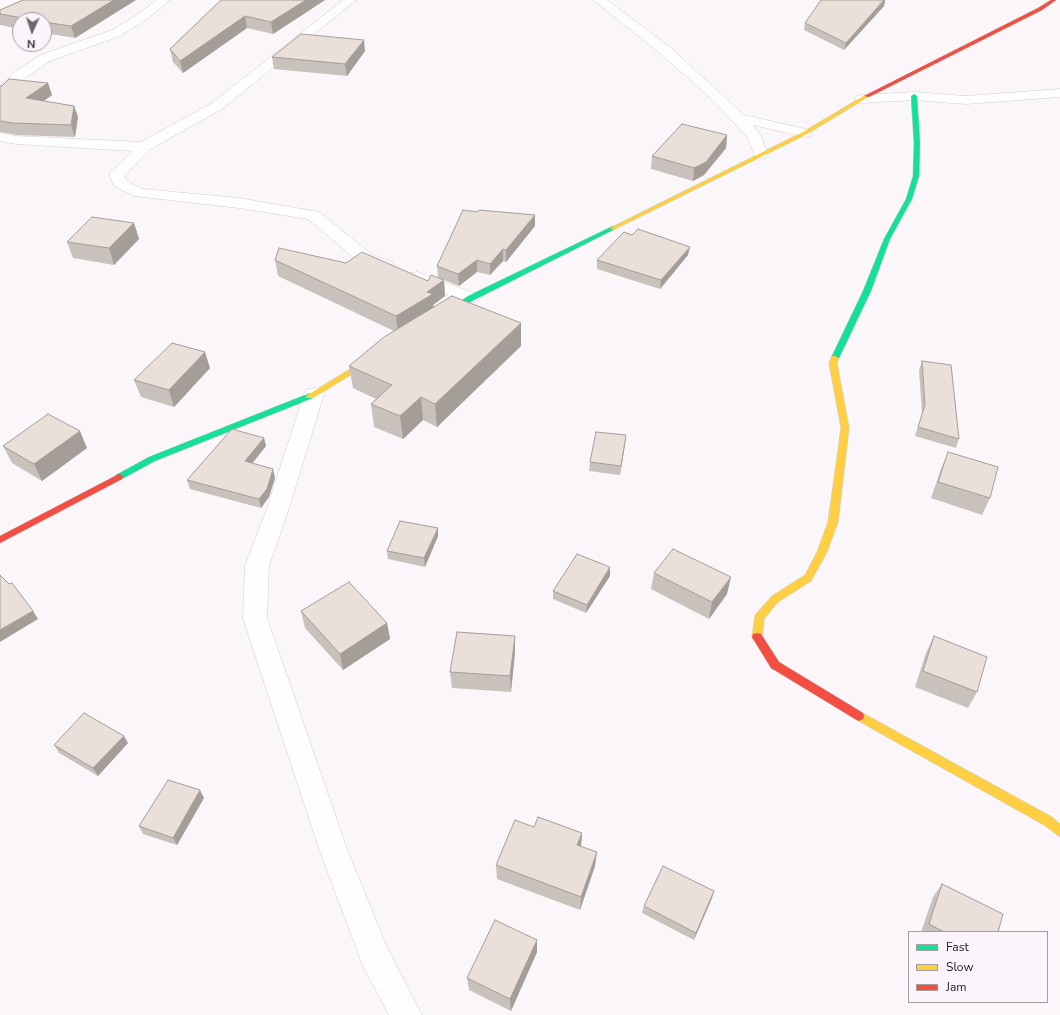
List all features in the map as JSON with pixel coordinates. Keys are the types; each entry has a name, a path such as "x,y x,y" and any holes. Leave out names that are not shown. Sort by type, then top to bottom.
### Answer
{"street":[{"path":"0,93 20,75 45,58 116,33 142,17 164,0"},
{"path":"350,0 217,106 144,147 118,174 119,183 140,193 239,203 313,215 365,258 471,298"},
{"path":"599,0 666,51 739,118 754,136 761,154"},
{"path":"432,322 471,298 804,133 862,99 1040,9 1054,0"},
{"path":"862,99 914,96 966,100 1060,93"},
{"path":"914,96 917,143 916,176 909,199 887,239 867,291 834,362 845,428 833,522 822,552 808,578 775,600 763,613 759,618 757,638 775,665 849,711 1048,821 1060,831"},
{"path":"739,118 804,133"},
{"path":"0,137 16,140 144,147"},
{"path":"0,540 152,459 314,394 386,350"},
{"path":"314,394 278,508 257,566 255,618 333,848 374,955 406,1015"}],"building":[{"path":"23,0 114,0 71,26 52,23 52,12 12,12 12,16 0,14 0,10"},
{"path":"221,0 306,0 271,22 245,16 180,61 170,49"},
{"path":"821,0 884,0 846,43 805,23"},
{"path":"301,34 364,40 345,64 272,57"},
{"path":"9,79 48,83 26,98 74,106 71,125 13,123 0,121 0,86 2,86"},
{"path":"682,124 727,135 706,162 694,168 652,156"},
{"path":"463,210 535,215 506,250 503,249 490,264 477,260 458,274 437,266"},
{"path":"92,217 134,223 109,248 67,242"},
{"path":"638,229 690,247 661,280 597,260 624,232 632,235"},
{"path":"279,248 346,263 362,252 428,281 431,275 444,280 427,292 433,294 396,316 275,260"},
{"path":"452,296 521,323 435,404 421,397 400,416 371,404 392,385 349,366 384,337"},
{"path":"172,343 205,352 169,390 134,380"},
{"path":"922,361 951,365 959,439 918,427 925,405"},
{"path":"48,414 80,431 34,464 3,446"},
{"path":"232,429 264,438 245,461 273,469 267,489 259,499 187,480"},
{"path":"596,432 626,435 621,466 590,462"},
{"path":"948,452 998,467 990,498 938,482"},
{"path":"400,521 438,528 424,558 387,551"},
{"path":"673,549 731,577 712,602 654,573"},
{"path":"577,554 610,567 587,605 553,591"},
{"path":"0,575 9,584 12,583 33,611 0,630"},
{"path":"349,582 387,623 340,654 301,611"},
{"path":"457,632 515,636 510,676 450,672"},
{"path":"934,636 987,657 977,692 923,671"},
{"path":"84,713 124,736 93,768 54,745"},
{"path":"168,780 200,790 173,838 139,826"},
{"path":"538,817 582,833 577,845 597,852 581,897 496,865 515,820 534,827"},
{"path":"663,866 714,891 696,933 644,906"},
{"path":"942,884 1003,914 998,931 942,931 929,924"},
{"path":"495,920 537,940 510,999 467,978"}],"traffic: fast":[{"path":"835,358 867,291 887,239 909,199 916,176 917,143 914,96"},
{"path":"441,317 471,298 613,228"},
{"path":"119,477 152,459 310,396"}],"traffic: slow":[{"path":"613,228 805,133 867,96"},
{"path":"310,396 376,357"},
{"path":"757,637 759,618 775,599 808,578 822,552 833,522 845,428 833,363 835,358"},
{"path":"859,716 1048,821 1060,831"}],"traffic: jam":[{"path":"867,96 1040,9 1054,0"},
{"path":"0,540 119,477"},
{"path":"757,637 775,665 859,716"}]}
